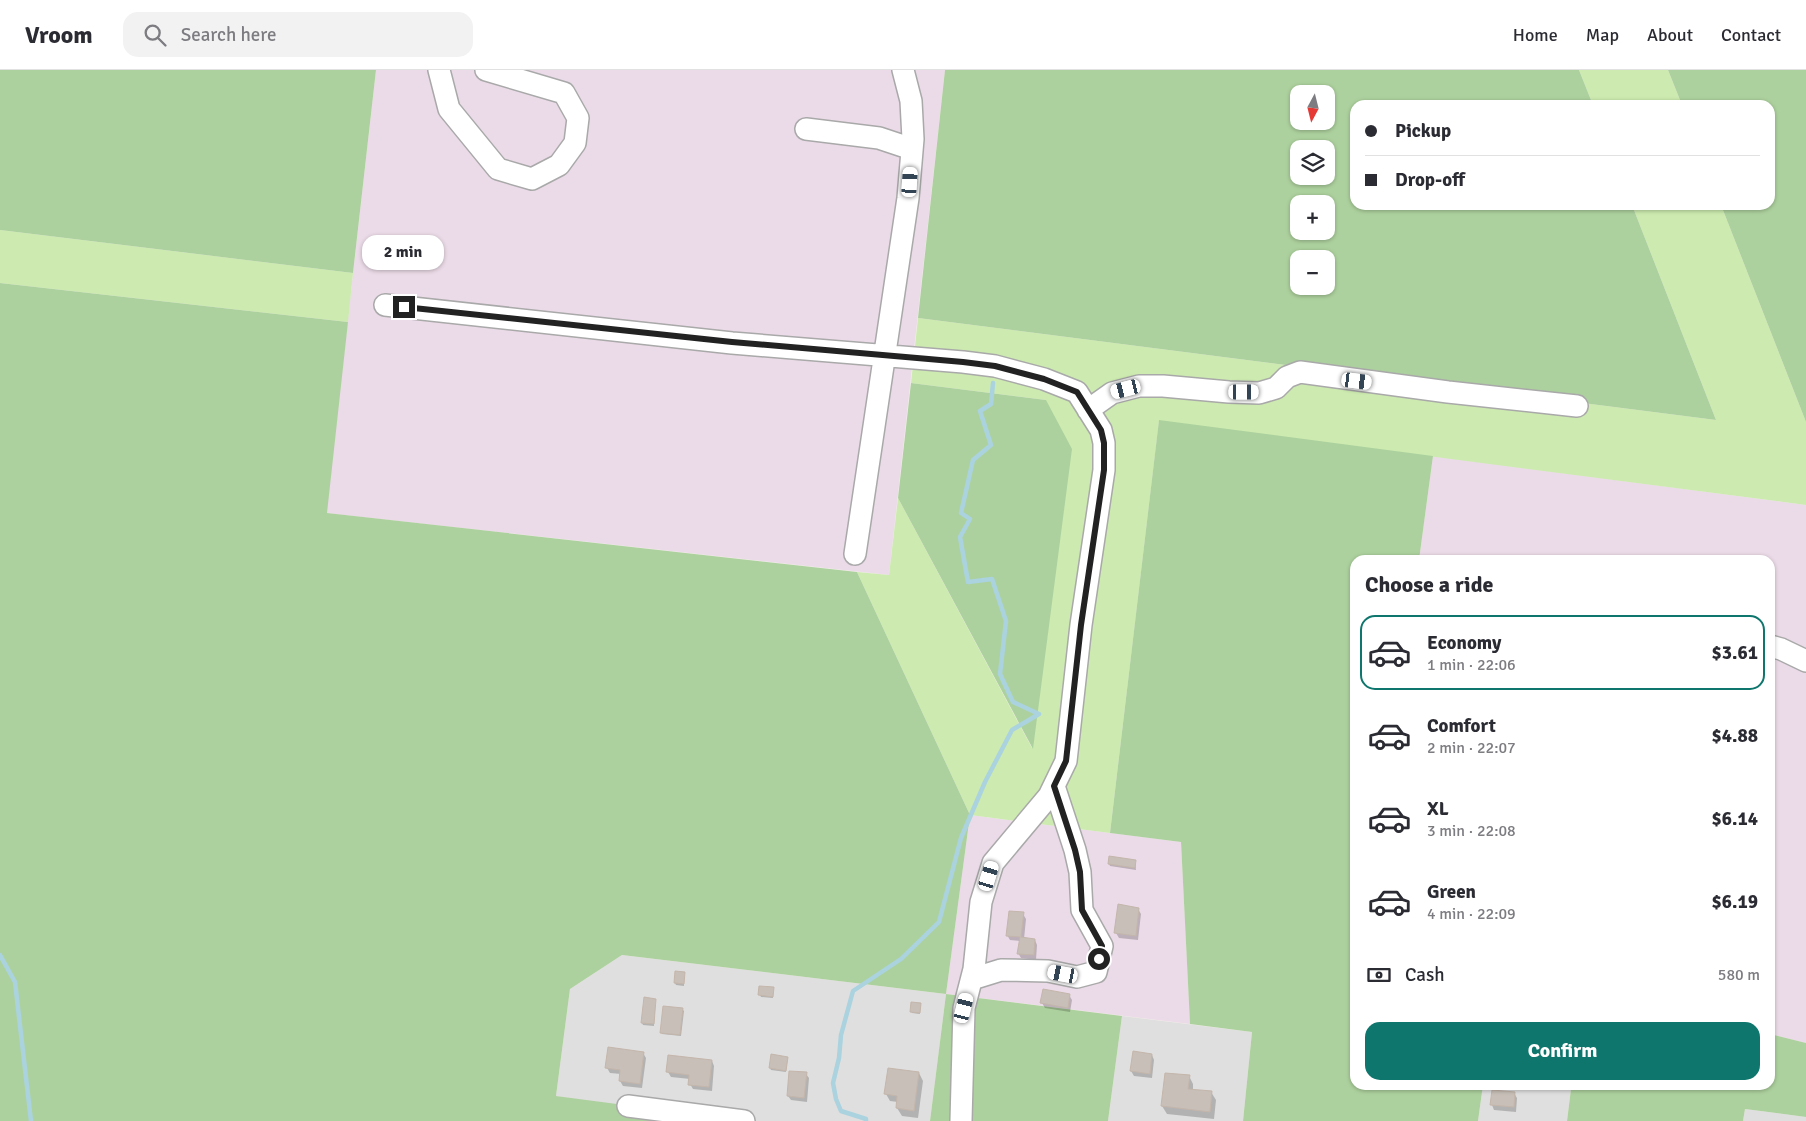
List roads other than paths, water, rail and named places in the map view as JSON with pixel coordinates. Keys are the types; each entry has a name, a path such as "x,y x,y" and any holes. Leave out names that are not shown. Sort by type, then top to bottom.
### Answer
{"street":[{"path":"439,70 449,109 498,169 532,180 559,165 575,143 578,118 564,93 486,70"},
{"path":"855,554 908,198 912,149 911,101 903,70"},
{"path":"806,130 879,138 912,149"},
{"path":"386,305 732,342 914,357 995,366 1044,379 1077,392 1101,430 1104,443 1104,470 1081,625 1066,761 1049,796 993,863 981,902 974,969 964,1008 961,1121"},
{"path":"1088,410 1112,393 1139,386 1259,392 1276,388 1287,377 1300,372 1448,392 1577,406"},
{"path":"1775,647 1806,661"},
{"path":"972,979 1001,970 1048,971 1077,977 1096,972 1102,946 1082,910 1080,872 1075,850 1054,786"},
{"path":"628,1106 744,1121"}],"waterway":[{"path":"866,1121 866,1119 841,1111 836,1099 833,1083 839,1058 841,1035 853,991 901,959 939,922 961,838 985,782 1012,730 1039,714 1013,702 1000,674 1006,621 992,579 968,582 960,537 970,519 961,513 973,460 991,445 980,411 991,404 993,383"},
{"path":"0,955 15,982 31,1121"}]}
